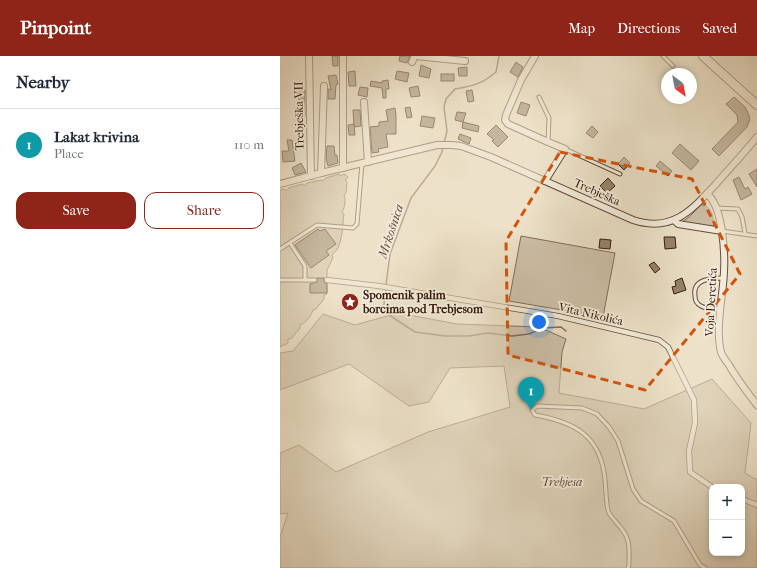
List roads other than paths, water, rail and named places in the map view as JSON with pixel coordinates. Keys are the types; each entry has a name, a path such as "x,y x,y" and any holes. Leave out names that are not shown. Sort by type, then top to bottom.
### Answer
{"street":[{"name":"Trebješka VII","path":"309,56 311,176"},
{"path":"343,56 344,168"},
{"path":"412,62 416,56 465,61"},
{"path":"535,56 521,80 506,114 505,120 508,124 565,148 545,181"},
{"path":"703,56 756,106"},
{"path":"321,173 324,86"},
{"path":"280,184 365,162 364,102"},
{"name":"Trebješka","path":"365,162 437,145 461,146 491,157 639,222 659,224 674,220 689,212 707,194 757,137"},
{"name":"Voja Deretića","path":"707,194 711,197 717,208 722,232 724,278 719,331 721,352 738,380 757,405"},
{"path":"674,220 678,224 722,232"},
{"name":"Vita Nikolića","path":"327,280 379,286 561,317 659,340 668,347 694,400 695,423 689,451 690,472 709,485"},
{"path":"745,500 757,505"}],"lane":[{"path":"663,56 674,66"},
{"path":"539,97 549,118 548,142"},
{"path":"565,148 620,174"},
{"path":"280,249 317,225 353,228 356,226 365,162"},
{"path":"717,208 738,209 742,217 745,233"},
{"path":"722,232 745,233 757,236"},
{"path":"290,243 305,266 305,280"},
{"path":"721,310 702,306 696,301 694,293 696,285 701,281 713,278 724,278"},
{"path":"280,280 315,280"},
{"path":"628,568 630,543 624,532 608,512 604,472 597,450 588,436 573,426 550,418 535,416 532,410 537,406 582,408 597,414 609,427 618,441 633,489 641,502 674,521 700,564 704,568"}],"waterway":[{"name":"Mrkošnica","path":"444,143 447,131 444,107 446,99 455,89 477,84 496,72 499,56"},
{"name":"Mrkošnica","path":"386,285 390,254 411,198 435,166 443,147"},
{"name":"Mrkošnica","path":"386,289 383,311 415,332 445,336 469,336 488,333 512,336 529,334 543,328 561,327 566,331"}],"place":[{"name":"Spomenik palim borcima pod Trebjesom","path":"350,302"},
{"name":"Lakat krivina","path":"531,410"}],"park label":[{"name":"Trebjesa","path":"562,482"}]}
